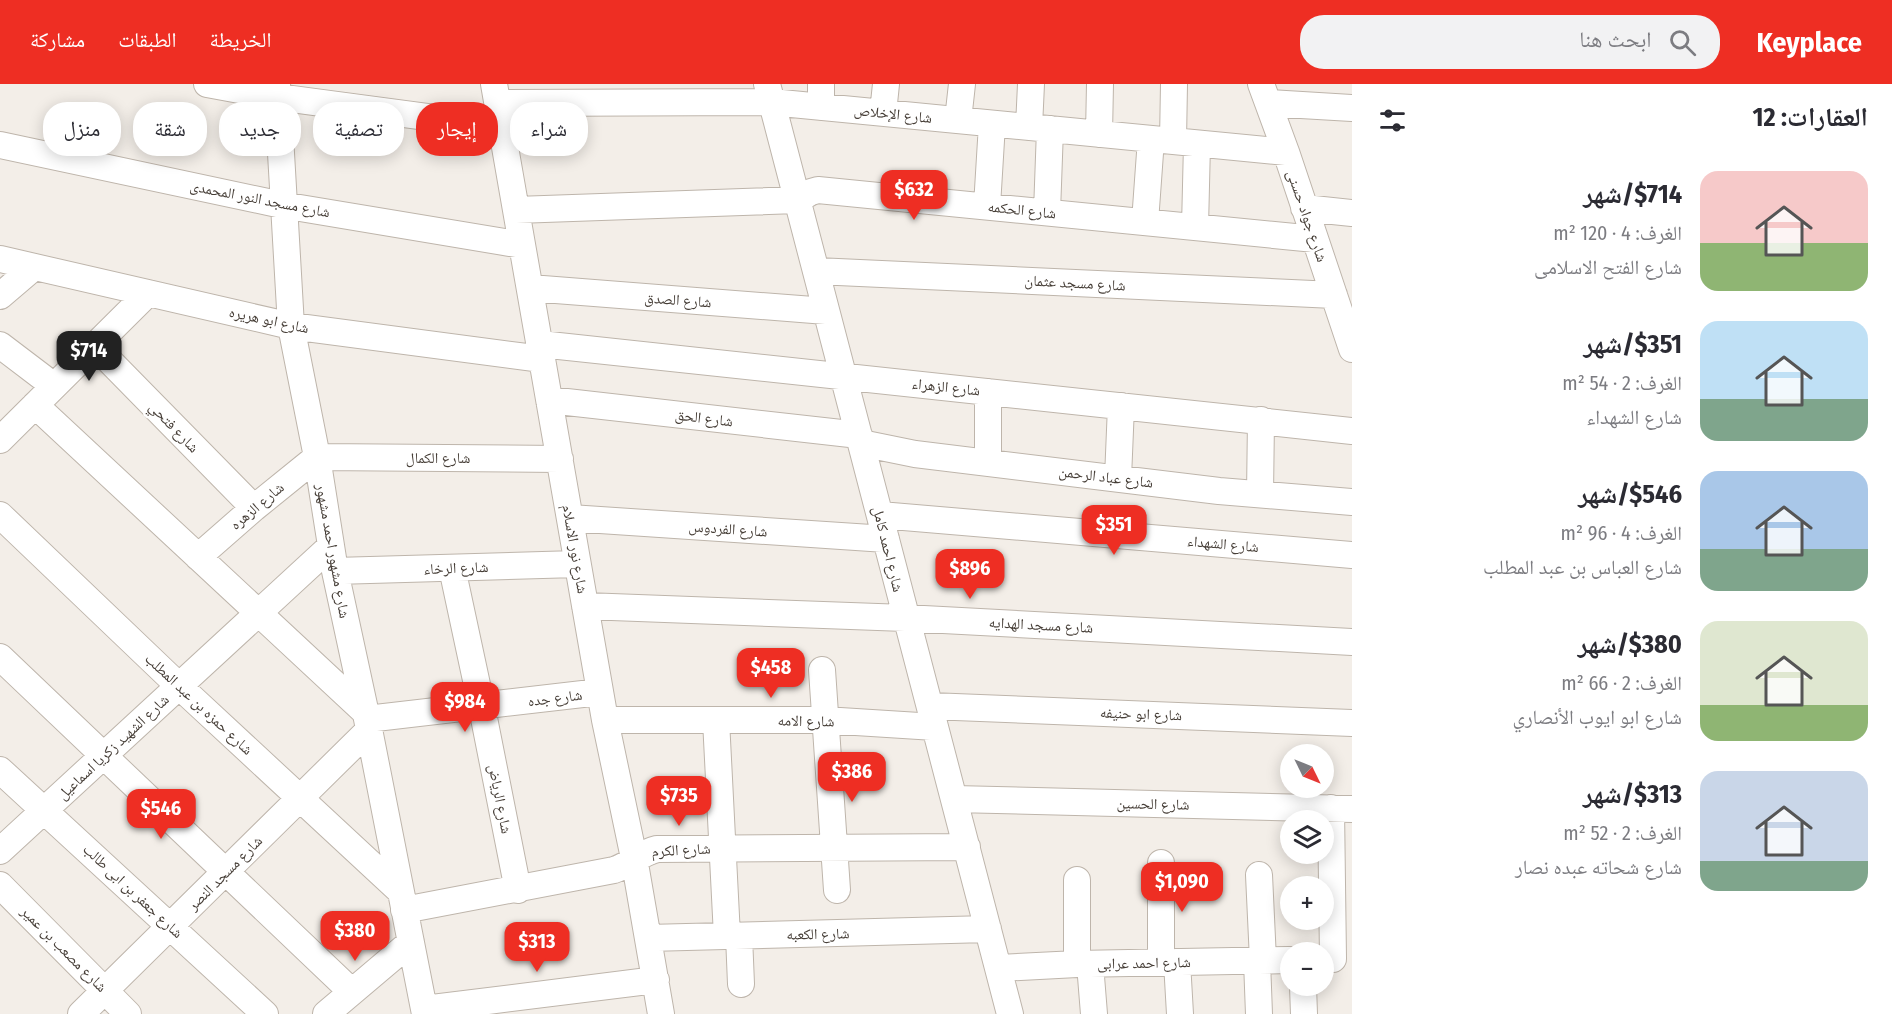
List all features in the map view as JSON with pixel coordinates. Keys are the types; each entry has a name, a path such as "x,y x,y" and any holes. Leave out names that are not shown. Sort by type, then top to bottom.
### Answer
{"street":[{"name":"شارع الإخلاص","path":"207,84 277,91 451,102"},
{"path":"883,113 886,84"},
{"path":"958,120 962,84"},
{"path":"1031,84 1040,128 1047,212"},
{"path":"1099,134 1100,84"},
{"path":"1174,84 1174,141 1195,227"},
{"name":"شارع مشهور احمد مشهور","path":"277,91 291,326 317,457 335,571 425,1012"},
{"name":"شارع الإخلاص","path":"498,105 769,93 821,95 883,113 1286,152"},
{"name":"شارع احمد كامل","path":"769,93 1010,1014"},
{"path":"1264,94 1352,108"},
{"name":"شارع جواد حسنى","path":"1264,94 1335,295 1348,323 1352,349"},
{"name":"شارع نور الاسلام","path":"498,105 577,564 605,720 634,858 661,1014"},
{"path":"987,206 992,124"},
{"path":"1145,222 1174,141"},
{"name":"شارع مسجد النور المحمدى","path":"0,145 282,205 522,245"},
{"name":"شارع الحكمه","path":"516,210 797,200 818,190 1315,238"},
{"path":"1304,208 1352,213"},
{"name":"شارع ابو هريره","path":"0,259 291,326 541,352"},
{"path":"0,296 34,267"},
{"name":"شارع مسجد عثمان","path":"816,271 1335,295"},
{"name":"شارع الصدق","path":"530,288 826,311"},
{"path":"0,440 148,293"},
{"path":"0,345 54,387"},
{"name":"شارع فتحي","path":"95,346 254,508"},
{"name":"شارع الزهراء","path":"541,352 844,377 1352,431"},
{"path":"988,392 988,462"},
{"name":"شارع الحق","path":"549,400 860,439"},
{"path":"35,405 258,613 367,721"},
{"path":"1118,478 1121,406"},
{"path":"1260,494 1261,420"},
{"name":"شارع عباد الرحمن","path":"860,439 915,454 1260,494 1352,502"},
{"name":"شارع الكمال","path":"317,457 560,459"},
{"name":"شارع الزهره","path":"198,557 317,457"},
{"name":"شارع الشهداء","path":"879,514 1352,555"},
{"name":"شارع حمزه بن عبد المطلب","path":"0,515 300,798 402,900"},
{"name":"شارع الفردوس","path":"570,518 886,539"},
{"name":"شارع الشهيد زكريا اسماعيل","path":"0,851 331,546"},
{"name":"شارع الرخاء","path":"335,571 577,564"},
{"name":"شارع الرياض","path":"452,568 518,890"},
{"name":"شارع مسجد الهدايه","path":"585,606 905,618 1352,642"},
{"path":"0,657 352,992"},
{"path":"822,669 837,890"},
{"name":"شارع جده","path":"367,721 600,692"},
{"name":"شارع الامه","path":"605,720 824,720 933,716"},
{"name":"شارع ابو حنيفه","path":"933,716 1352,723"},
{"path":"716,720 723,848 741,984"},
{"name":"شارع مسجد النصر","path":"81,1014 300,798 367,721"},
{"name":"شارع جعفر بن ابى طالب","path":"0,770 265,1014"},
{"name":"شارع الحسين","path":"954,800 1342,809"},
{"path":"1336,959 1342,809"},
{"name":"شارع الكرم","path":"402,900 518,890 625,867 634,858 657,849 967,847"},
{"path":"1161,863 1169,962 1180,1014"},
{"path":"1259,875 1259,1014"},
{"path":"1077,880 1084,964 1094,1014"},
{"name":"شارع مصعب بن عمير","path":"0,885 128,1014"},
{"name":"شارع الكعبه","path":"648,938 988,929"},
{"path":"326,1014 411,942"},
{"name":"شارع احمد عرابى","path":"999,968 1280,960"},
{"path":"425,1012 656,980"},
{"path":"1304,996 1304,1014"}]}
